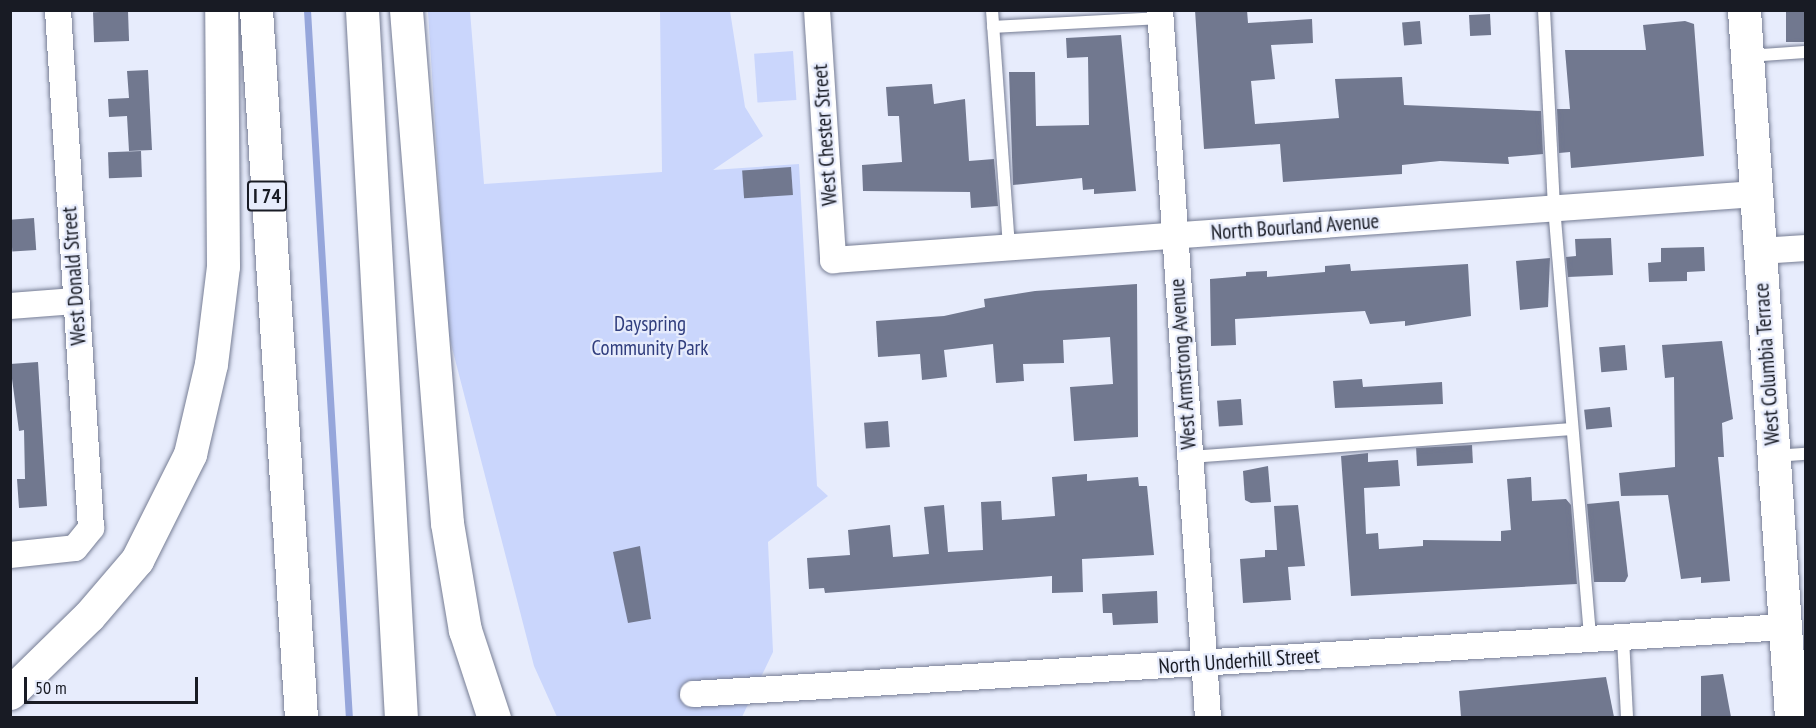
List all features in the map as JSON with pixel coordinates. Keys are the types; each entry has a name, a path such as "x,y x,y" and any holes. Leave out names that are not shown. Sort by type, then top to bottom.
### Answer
{"main road":[{"path":"10,693 89,616 137,560 190,454 212,364 224,266 221,10"},
{"name":"I 74","path":"256,10 301,717"},
{"path":"362,10 401,717"},
{"path":"406,10 447,523 465,630 494,717"},
{"name":"West Columbia Terrace","path":"1744,10 1773,456 1792,640 1791,717"},
{"path":"381,346 418,717"}],"street":[{"name":"West Donald Street","path":"10,555 68,550 86,540 91,520 75,301 58,10"},
{"name":"West Chester Street","path":"817,10 833,260"},
{"name":"West Armstrong Avenue","path":"1160,14 1173,236 1208,717"},
{"name":"North Bourland Avenue","path":"833,260 1756,194"},
{"path":"1760,251 1806,248"},
{"path":"10,306 75,301"},
{"name":"North Underhill Street","path":"693,694 1590,639 1792,640"}],"lane":[{"path":"992,10 1009,248"},
{"path":"1544,10 1554,207 1590,639"},
{"path":"993,27 1160,14"},
{"path":"1747,56 1806,52"},
{"path":"1190,457 1572,429"},
{"path":"1773,456 1806,454"},
{"path":"1623,638 1627,717"}],"green space":[{"name":"Dayspring Community Park","path":"428,11 470,11 484,184 662,172 660,11 730,11 745,107 763,136 713,170 799,164 817,486 828,496 768,542 773,652 742,717 557,717 534,666 448,332"},
{"path":"793,51 796,100 758,103 754,54"}],"building":[{"path":"1195,10 1247,10 1248,23 1312,19 1313,43 1271,45 1275,79 1251,81 1255,124 1339,118 1335,79 1402,77 1404,105 1541,111 1543,154 1508,157 1509,164 1440,161 1402,165 1402,174 1283,182 1280,144 1204,149"},
{"path":"1786,10 1806,10 1806,42 1786,42"},
{"path":"128,11 129,41 94,42 93,12"},
{"path":"1490,14 1491,35 1470,36 1469,15"},
{"path":"1420,21 1422,44 1404,45 1402,23"},
{"path":"1685,21 1694,24 1704,156 1571,168 1570,152 1559,153 1557,109 1570,109 1565,50 1646,50 1643,25"},
{"path":"1121,35 1136,191 1094,194 1094,189 1083,190 1082,178 1013,185 1009,72 1035,72 1036,126 1089,125 1088,57 1067,58 1066,38"},
{"path":"148,70 152,150 129,151 127,116 109,117 108,99 129,98 127,71"},
{"path":"932,84 934,104 965,99 969,161 994,159 998,206 971,208 970,192 863,191 862,165 902,162 899,116 888,116 886,87"},
{"path":"141,151 142,177 109,178 108,152"},
{"path":"791,167 793,195 744,198 742,170"},
{"path":"34,218 36,250 12,252 10,220"},
{"path":"1611,238 1613,275 1568,277 1566,257 1576,256 1575,239"},
{"path":"1704,247 1705,271 1687,272 1687,281 1649,282 1648,263 1661,262 1661,248"},
{"path":"1550,258 1548,307 1520,310 1516,261"},
{"path":"1350,264 1351,271 1468,264 1471,316 1405,326 1405,321 1370,324 1365,311 1235,319 1236,345 1211,346 1210,279 1246,276 1246,272 1267,271 1267,277 1325,272 1325,266"},
{"path":"1137,284 1138,437 1074,441 1070,387 1113,384 1110,337 1063,340 1064,363 1023,364 1024,381 996,383 993,344 944,350 947,377 922,380 920,354 878,357 876,321 944,316 985,307 984,299 1035,291"},
{"path":"1722,341 1733,419 1722,423 1724,457 1718,457 1730,581 1701,583 1701,577 1681,579 1668,495 1621,496 1619,473 1675,467 1674,377 1665,378 1662,345"},
{"path":"1625,345 1627,370 1601,372 1599,347"},
{"path":"38,362 47,506 19,508 17,479 25,479 24,430 19,431 10,364"},
{"path":"1362,379 1363,387 1442,382 1443,404 1335,408 1333,381"},
{"path":"1241,399 1243,425 1219,427 1217,401"},
{"path":"1610,407 1612,427 1586,430 1584,410"},
{"path":"888,421 890,447 866,449 864,423"},
{"path":"1472,445 1473,463 1417,466 1416,448"},
{"path":"1368,453 1368,462 1398,460 1400,486 1364,488 1366,534 1378,533 1379,549 1423,546 1423,540 1501,541 1501,531 1511,530 1507,479 1531,477 1532,501 1566,499 1571,505 1577,584 1351,596 1341,456"},
{"path":"1268,466 1271,502 1251,503 1245,500 1243,471"},
{"path":"1087,474 1087,481 1138,477 1139,486 1147,486 1154,555 1082,559 1083,592 1052,593 1052,576 825,593 824,588 809,589 807,558 850,555 848,530 890,525 893,557 929,554 924,507 944,505 948,552 983,550 981,502 1001,501 1002,520 1055,516 1052,477"},
{"path":"1619,501 1628,576 1625,582 1594,582 1587,504"},
{"path":"1298,505 1305,566 1288,567 1291,600 1243,603 1240,559 1265,557 1265,550 1277,550 1274,506"},
{"path":"640,546 651,619 628,623 613,552"},
{"path":"1157,591 1158,623 1113,625 1112,613 1103,613 1102,594"},
{"path":"1723,674 1731,717 1701,717 1701,676"},
{"path":"1606,677 1614,717 1461,717 1459,691"}],"waterway":[{"path":"307,10 349,718"}]}
